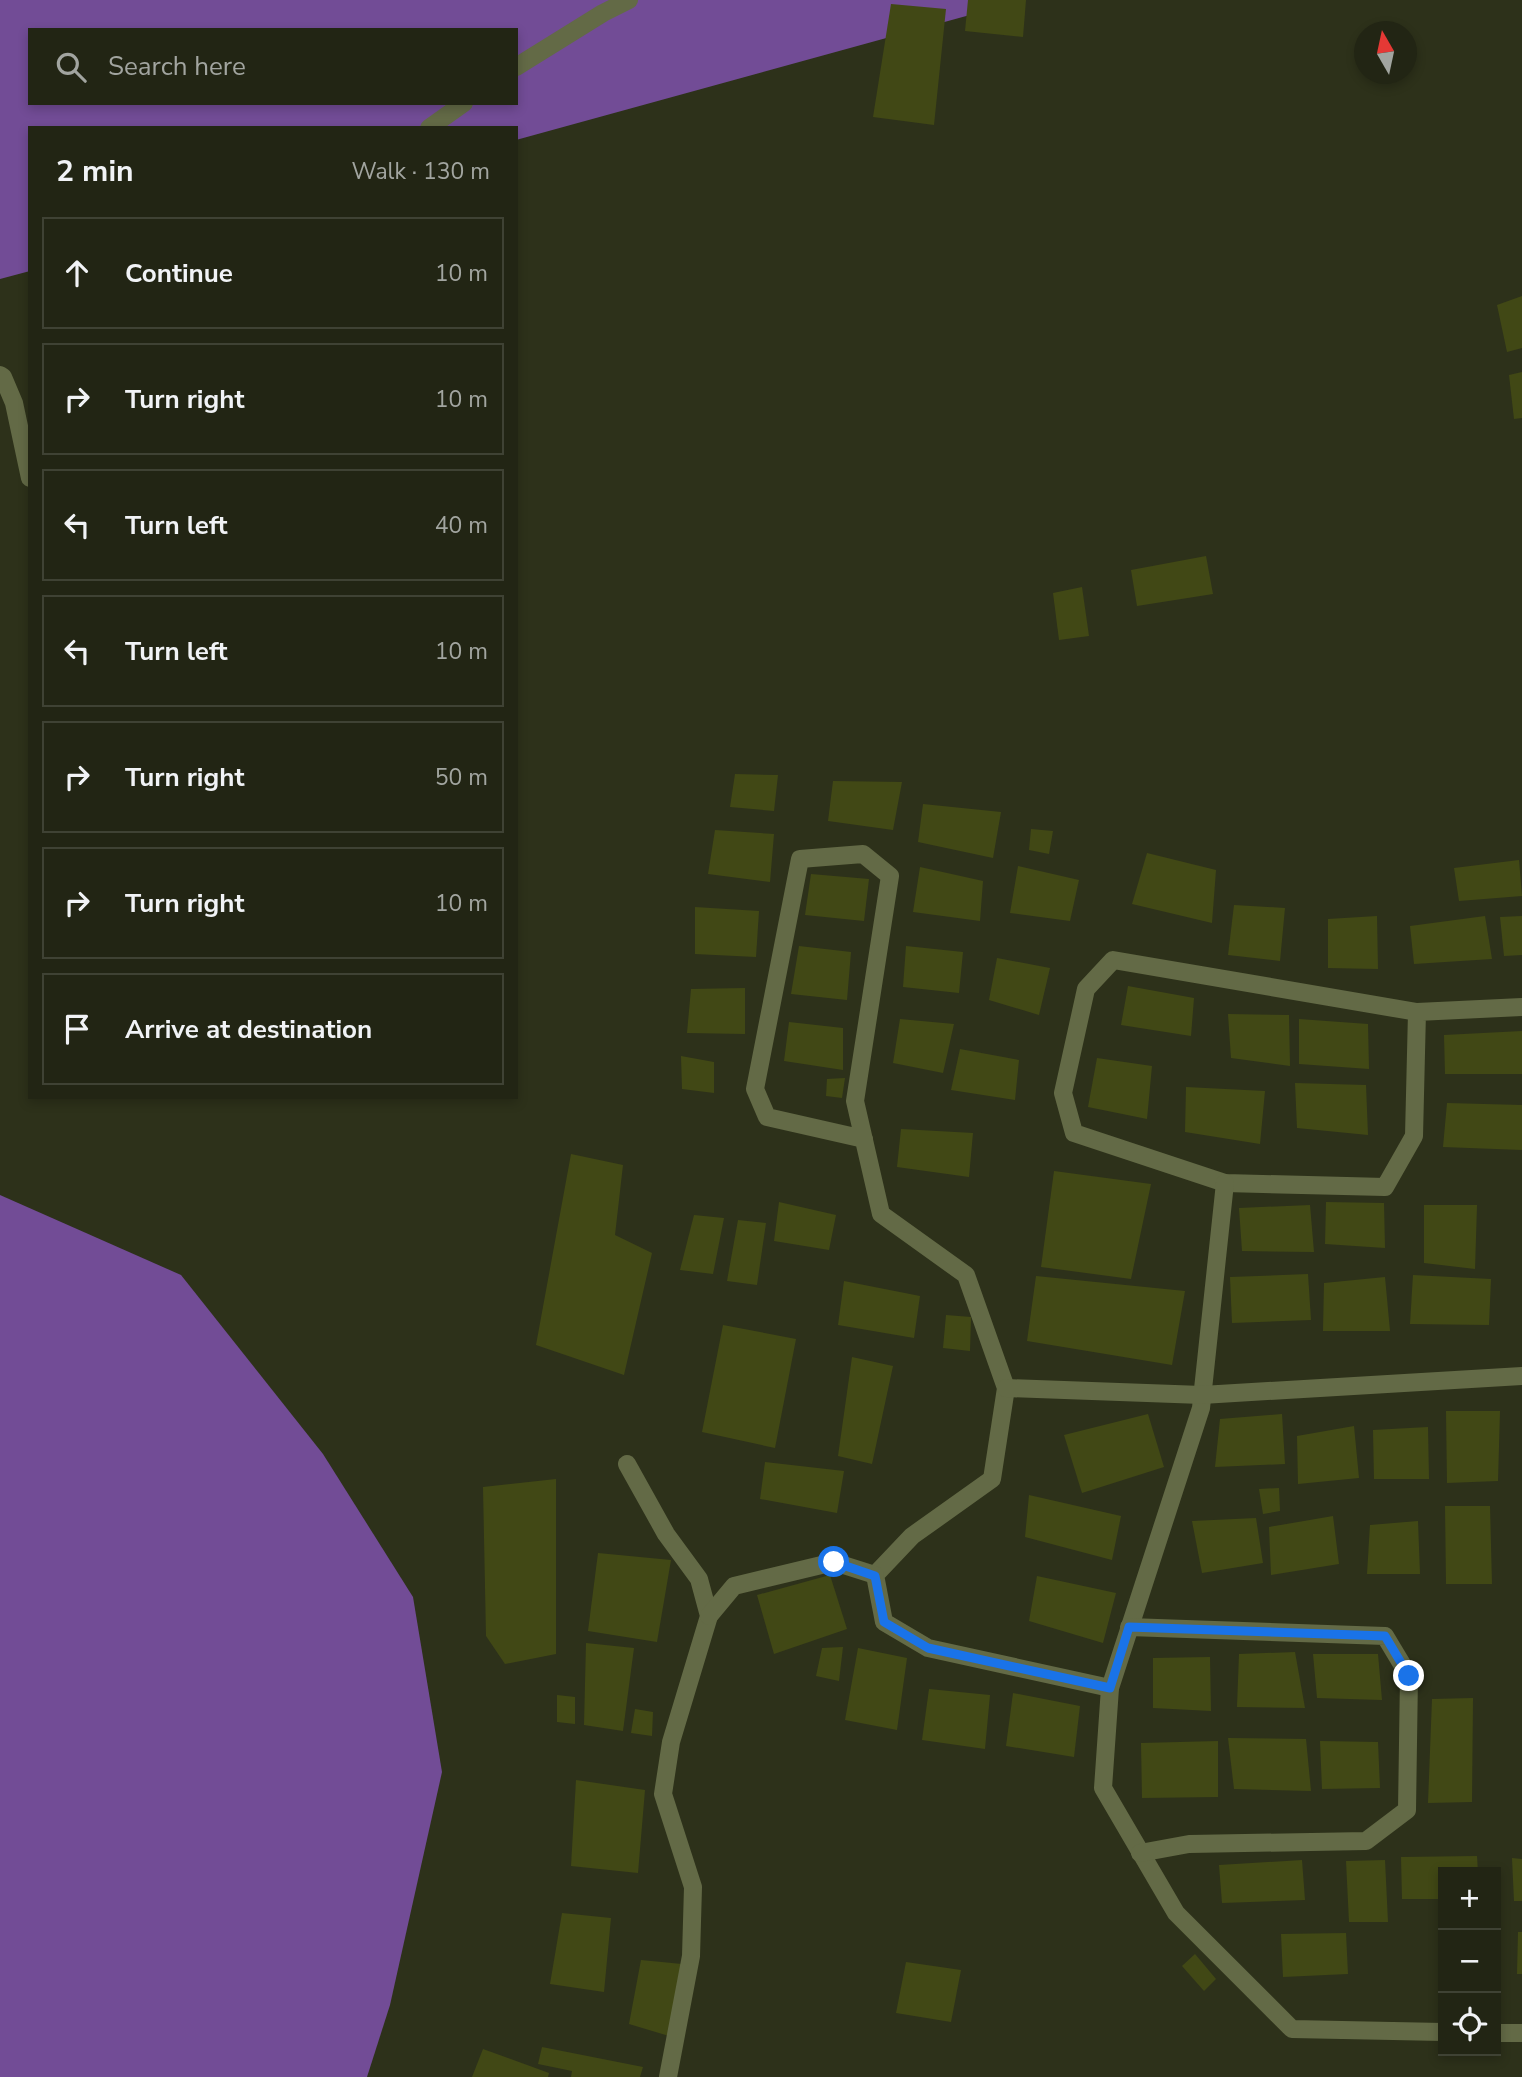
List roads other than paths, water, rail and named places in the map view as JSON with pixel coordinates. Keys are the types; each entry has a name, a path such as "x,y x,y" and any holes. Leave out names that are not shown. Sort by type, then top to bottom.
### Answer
{"street":[{"path":"518,66 629,0"},
{"path":"432,126 461,105"},
{"path":"0,375 15,403 28,468"},
{"path":"864,1139 766,1117 755,1089 800,859 863,854 890,876 855,1101 864,1139 881,1214 966,1275 1006,1388 992,1479 912,1536 875,1576"},
{"path":"1417,1012 1414,1136 1385,1187 1225,1183 1074,1133 1062,1093 1086,989 1113,960 1417,1012 1522,1007"},
{"path":"1225,1183 1201,1408 1110,1688 1103,1788 1176,1913 1292,2029 1438,2032"},
{"path":"1006,1388 1202,1395 1522,1376"},
{"path":"627,1464 666,1534 699,1579 709,1616"},
{"path":"668,2077 691,1956 693,1887 663,1794 671,1742 709,1616 734,1586 834,1562 875,1576"},
{"path":"875,1576 884,1622 928,1648 1110,1688"},
{"path":"1129,1627 1385,1636 1409,1676 1407,1810 1366,1841 1189,1844 1140,1853"},
{"path":"1501,2033 1522,2033"}]}
